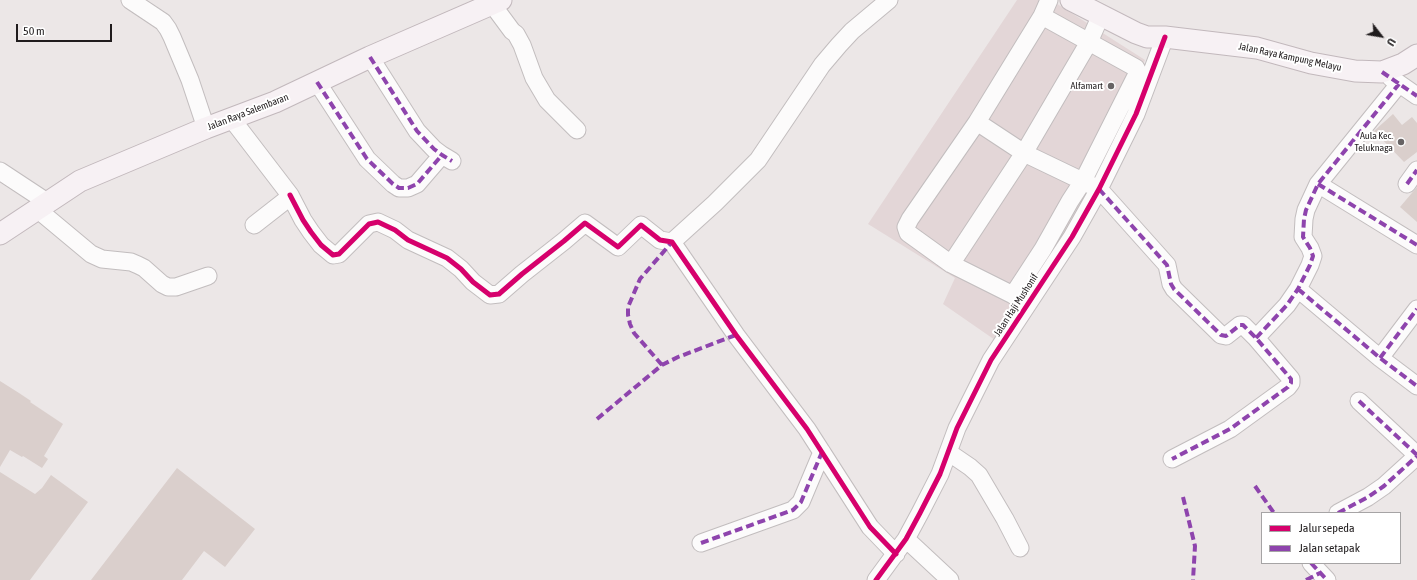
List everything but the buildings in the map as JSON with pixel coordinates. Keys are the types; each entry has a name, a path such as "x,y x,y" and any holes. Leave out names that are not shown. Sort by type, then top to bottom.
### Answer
{"main road":[{"name":"Jalan Raya Kampung Melayu","path":"1071,0 1136,33 1147,37 1165,36 1257,48 1311,63 1355,71 1382,72 1404,64 1417,55"},
{"name":"Jalan Raya Salembaran","path":"0,234 80,181 206,128 275,102 370,57 497,2"}],"street":[{"path":"130,0 163,22 168,29 190,80 206,128"},
{"path":"672,242 715,203 758,160 822,65 852,31 889,0"},
{"path":"1042,16 1136,68 1138,72 1083,181 1043,249 1020,300 952,264 908,233 906,227 977,122 1042,16 1049,0"},
{"path":"497,2 519,39 534,78 547,100 577,130"},
{"path":"952,264 1024,153 1089,42 1101,15"},
{"name":"Jalan Haji Mushonif","path":"876,580 906,539 931,492 957,428 1020,300 1072,237 1098,189 1136,114 1165,36"},
{"path":"317,82 367,159 399,188 408,188 417,184 447,158 416,131 370,57"},
{"path":"1382,72 1417,96"},
{"path":"1256,338 1287,305 1298,289 1310,265 1313,256 1303,237 1304,219 1306,210 1318,184 1400,84"},
{"path":"231,118 290,195 303,220 321,246 333,255 339,254 369,224 378,222 395,230 408,240 447,258 486,293 495,295 499,294 585,223 618,247 641,225 660,240 672,242 736,335 807,429 870,527 896,554"},
{"path":"977,122 1024,153 1098,189 1167,265 1171,284 1174,289 1221,335 1226,336 1242,325 1256,338 1291,379 1288,387 1230,429 1172,459"},
{"path":"1407,184 1417,170"},
{"path":"0,171 42,205 91,254 102,259 131,262 144,268 162,284 168,287 176,287 208,276"},
{"path":"1318,184 1417,246"},
{"path":"254,225 286,200 290,195"},
{"path":"1298,289 1380,358 1417,386"},
{"path":"1380,358 1417,309"},
{"path":"1340,512 1368,497 1384,486 1417,455 1359,401"},
{"path":"701,543 793,510 801,502 822,452"},
{"path":"948,452 970,467 978,475 1020,548"},
{"path":"906,539 950,580"}],"shaded area":[{"path":"1017,0 1051,0 1145,60 1088,194 1035,280 995,340 943,304 955,278 868,224"}],"marked path":[{"path":"370,57 417,131 434,149 452,161"},
{"path":"1382,72 1417,96"},
{"path":"317,82 367,159 399,188 408,188 417,184 442,155"},
{"path":"1256,338 1287,305 1298,289 1310,265 1313,256 1303,237 1304,219 1306,210 1318,184 1399,84"},
{"path":"1407,184 1417,170"},
{"path":"1318,184 1417,245"},
{"path":"1099,189 1167,265 1171,284 1174,289 1221,335 1226,336 1240,325 1243,325 1291,379 1291,383 1288,387 1230,429 1172,459"},
{"path":"662,365 634,333 630,324 628,307 640,279 672,242"},
{"path":"1298,289 1380,358 1417,386"},
{"path":"1380,358 1417,309"},
{"path":"597,419 662,365 678,357 736,335"},
{"path":"1359,401 1417,455"},
{"path":"701,543 793,510 801,502 822,452"},
{"path":"1340,512 1368,497 1384,486 1417,456"},
{"path":"1255,486 1273,512"},
{"path":"1183,497 1195,546 1193,580"},
{"path":"1312,564 1327,580"},
{"path":"1306,580 1320,573"}],"cycle path":[{"path":"876,580 906,539 920,513 940,474 957,428 991,360 1072,237 1099,189 1136,114 1165,37"},
{"path":"290,195 311,232 321,245 333,255 339,254 369,224 378,222 395,230 408,240 447,258 461,269 473,282 490,295 499,294 585,223 618,247 641,225 660,240 672,242 736,335 807,429 870,527 896,554"}],"place":[{"name":"Alfamart","path":"1111,86"},
{"name":"Aula Kec. Teluknaga","path":"1401,142"}]}
